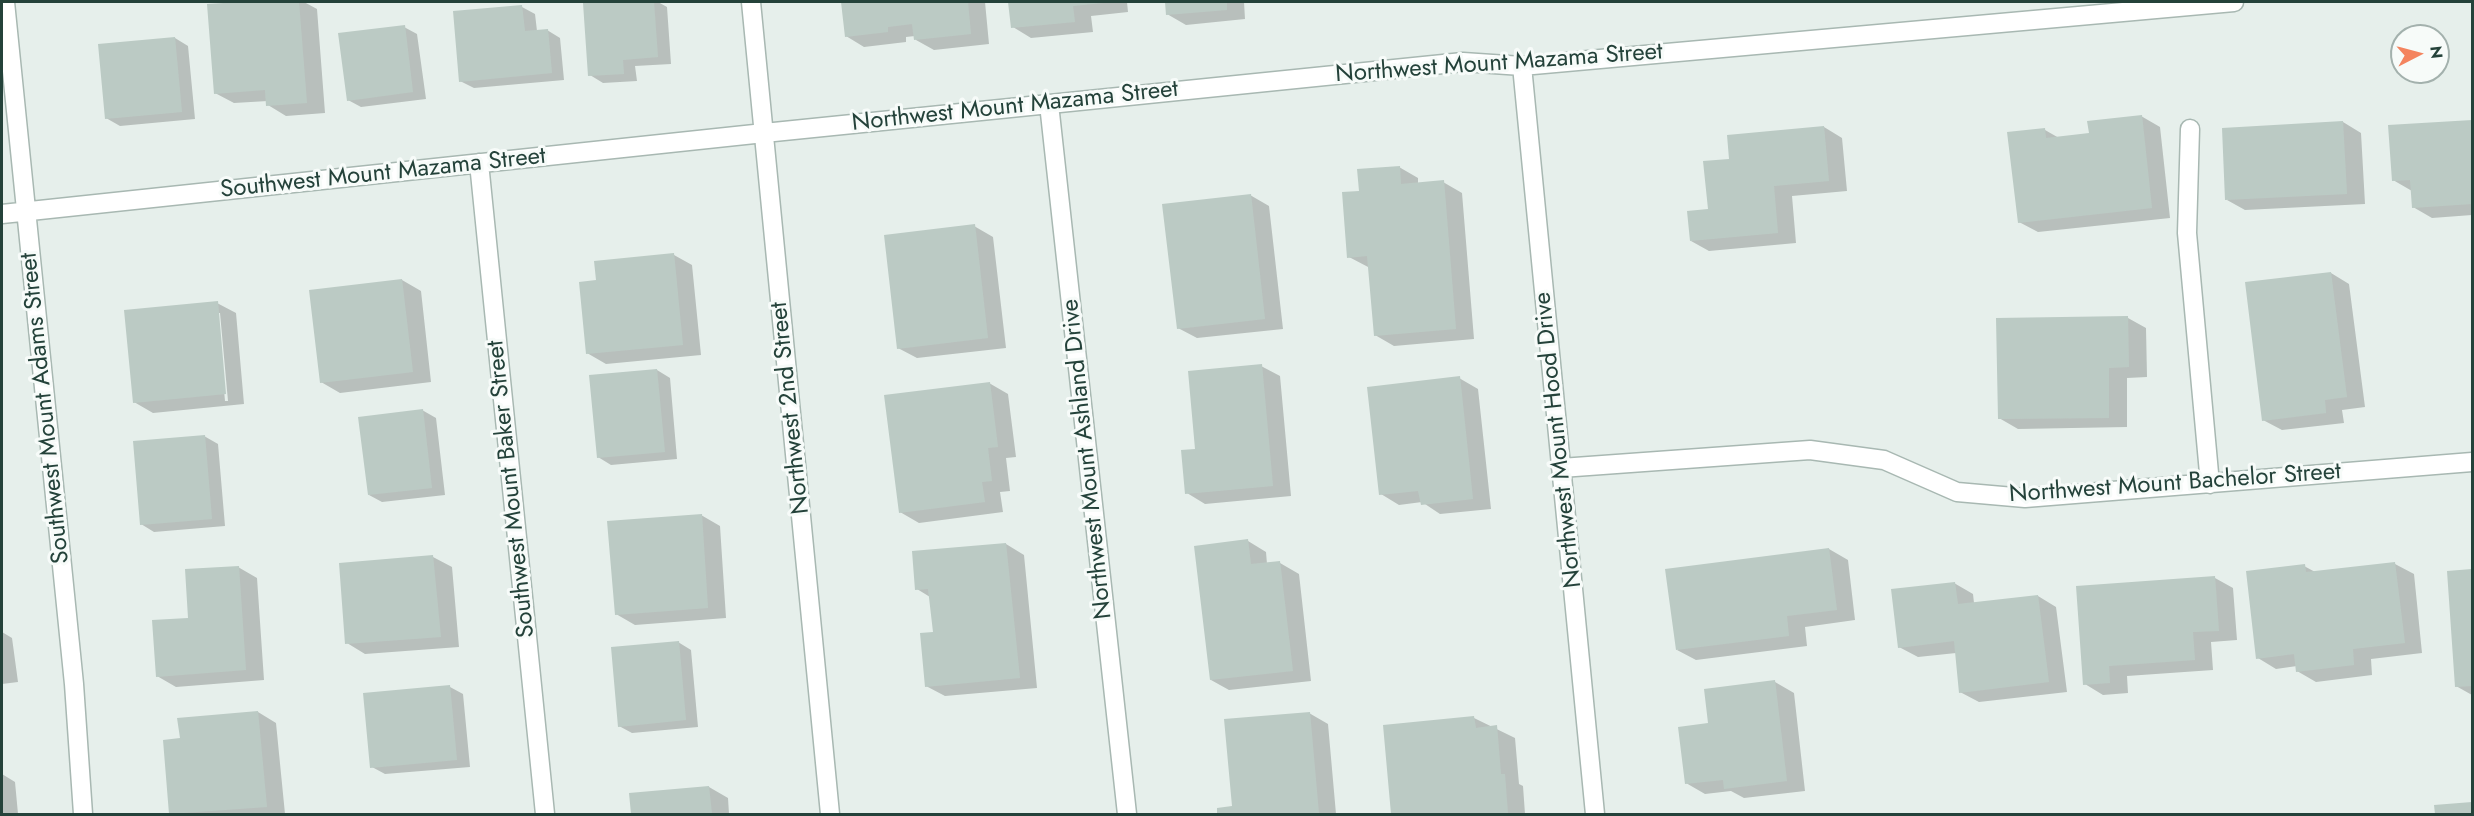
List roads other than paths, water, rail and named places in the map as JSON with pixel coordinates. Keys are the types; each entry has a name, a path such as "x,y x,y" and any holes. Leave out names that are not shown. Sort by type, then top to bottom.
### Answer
{"street":[{"name":"Southwest Mount Adams Street","path":"5,2 74,684 83,814"},
{"name":"Northwest 2nd Street","path":"751,2 830,814"},
{"name":"Northwest Mount Mazama Street","path":"764,133 1463,62 1522,66 2234,2"},
{"name":"Northwest Mount Hood Drive","path":"1522,66 1595,814"},
{"name":"Northwest Mount Ashland Drive","path":"1049,104 1127,814"},
{"path":"2190,129 2187,233 2210,484"},
{"name":"Southwest Mount Mazama Street","path":"2,214 764,133"},
{"name":"Southwest Mount Baker Street","path":"479,163 544,814"},
{"name":"Northwest Mount Bachelor Street","path":"1561,468 1810,450 1884,460 1957,492 2025,498 2472,462"}]}
